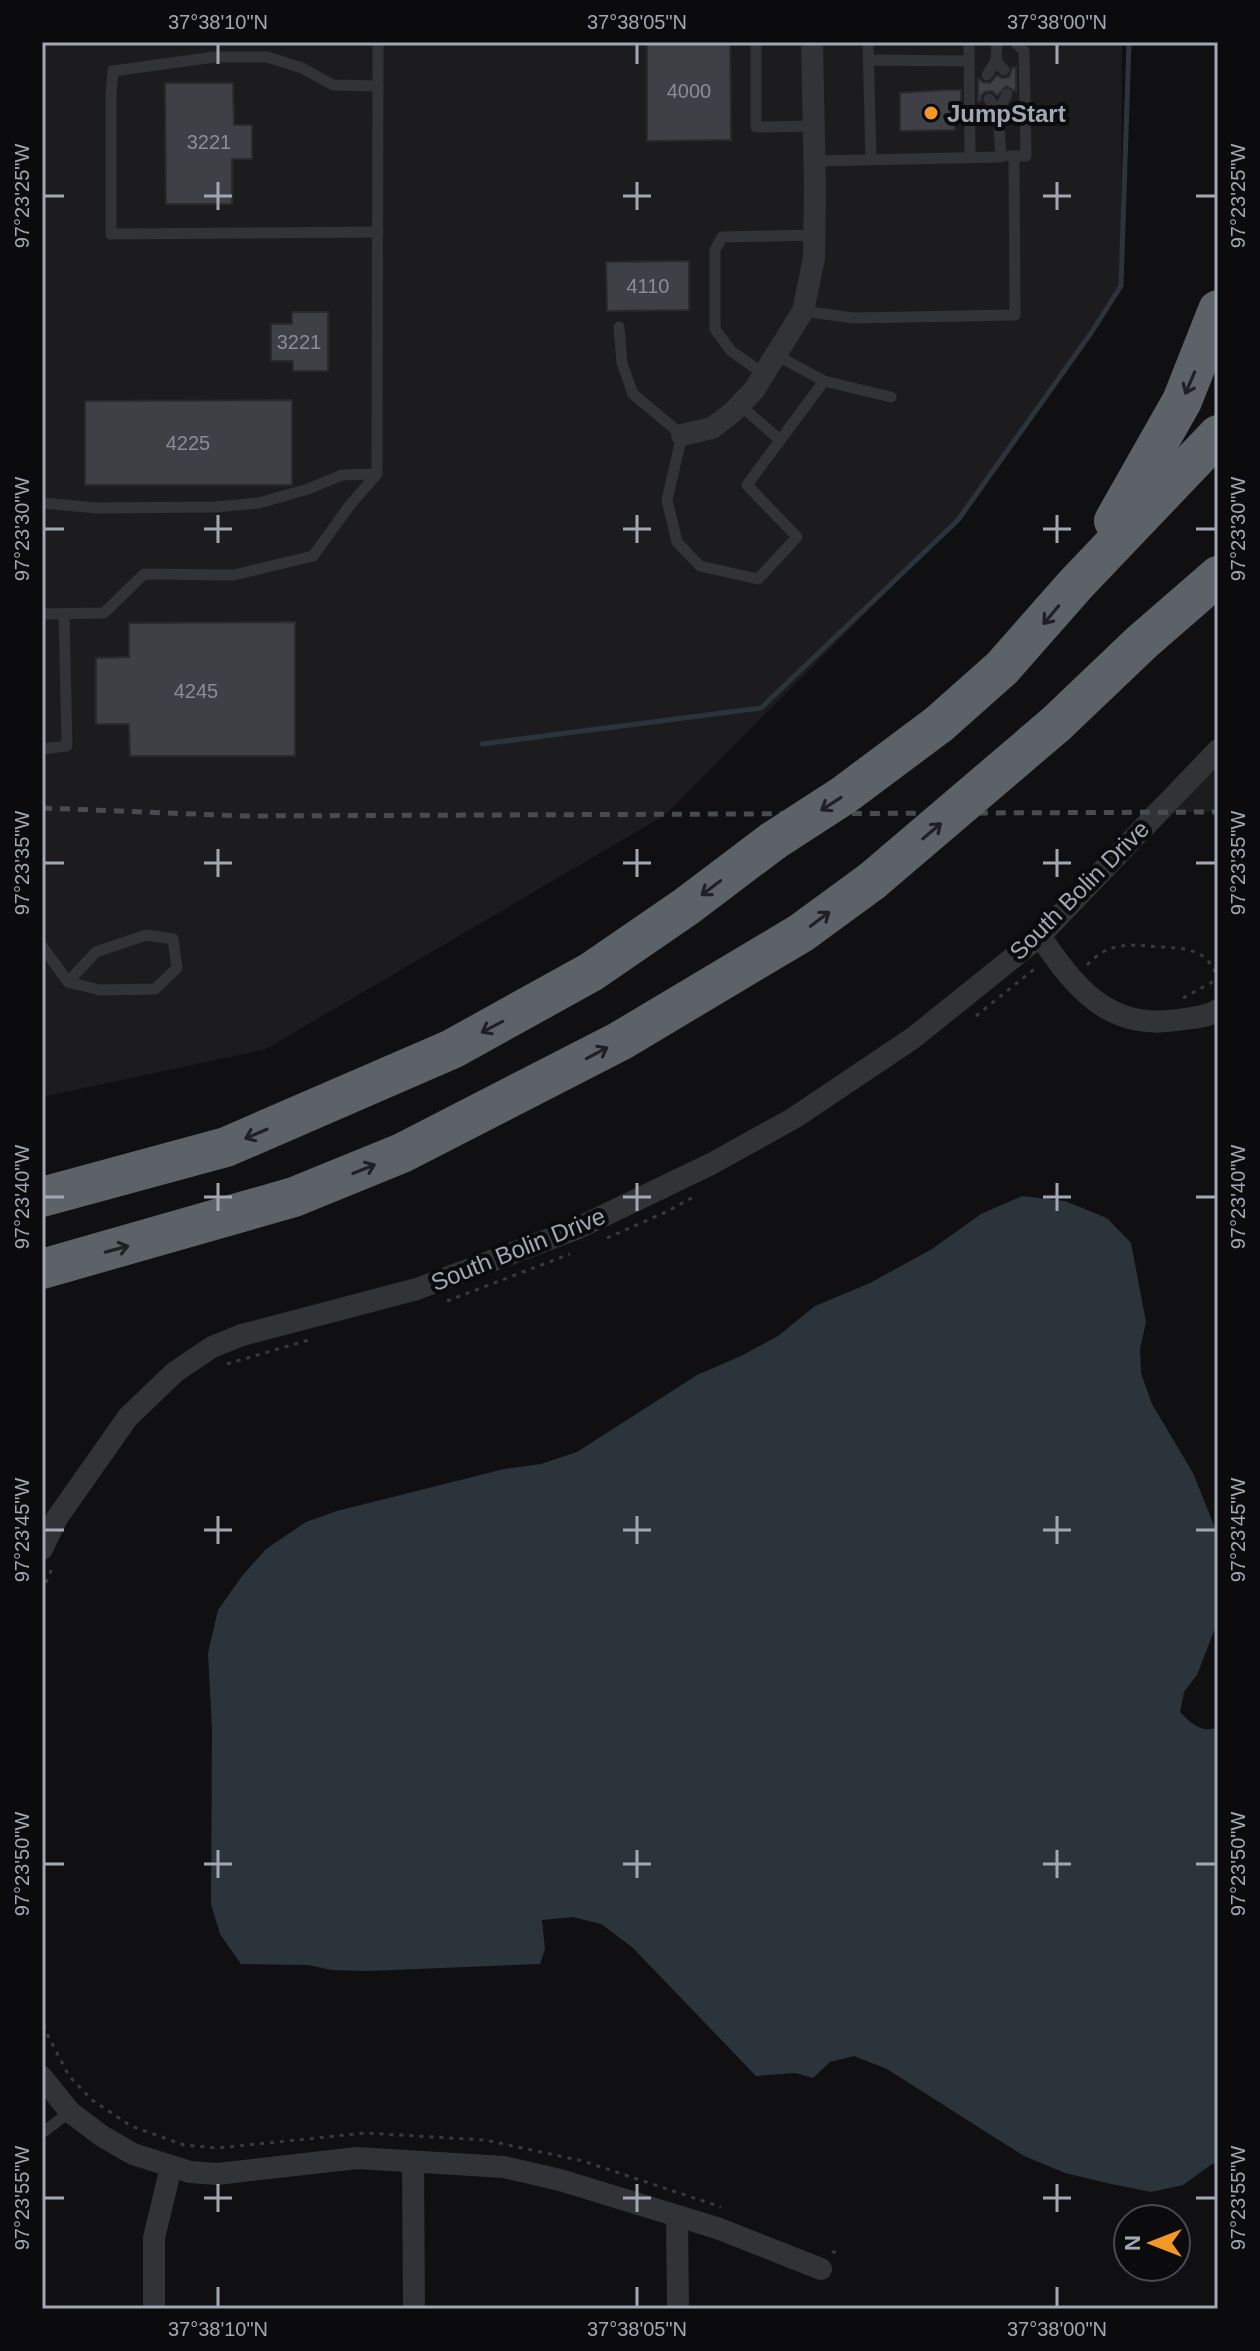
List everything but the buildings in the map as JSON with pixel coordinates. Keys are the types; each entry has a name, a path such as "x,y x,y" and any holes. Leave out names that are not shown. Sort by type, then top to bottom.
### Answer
{"highway":[{"path":"1076,584 1182,401 1218,310"},
{"path":"42,1197 226,1147 452,1049 591,972 687,906 773,841 844,795 939,724 1002,668 1076,584 1218,435"},
{"path":"1142,642 1218,549"},
{"path":"42,1269 294,1197 402,1153 620,1041 801,933 872,881 1056,724 1142,642 1218,576"}],"street":[{"path":"682,435 712,428 740,405 764,374 803,311 814,258 812,42"},
{"name":"South Bolin Drive","path":"42,1549 57,1518 128,1417 175,1372 212,1347 242,1335 417,1289 576,1229 711,1164 794,1118 913,1038 1040,936 1218,750"},
{"path":"1040,936 1080,989 1114,1013 1148,1022 1216,1018"},
{"path":"42,2077 70,2112 102,2136 133,2154 190,2172 217,2174 357,2158 504,2167 717,2228 821,2269"},
{"path":"413,2162 414,2309"},
{"path":"154,2309 154,2238 171,2167"},
{"path":"677,2216 678,2309"}],"lane":[{"path":"42,614 104,613 144,574 234,575 313,556 377,474 378,42"},
{"path":"756,42 756,127 814,126"},
{"path":"868,42 871,160"},
{"path":"969,42 970,157"},
{"path":"987,75 1000,66 997,42"},
{"path":"815,161 1026,156 1024,51 1015,42"},
{"path":"378,86 333,85 302,68 267,57 214,57 113,71 111,234 378,232"},
{"path":"868,60 969,61"},
{"path":"998,113 1007,94"},
{"path":"989,99 998,113 1001,157"},
{"path":"803,311 854,318 1015,315 1014,156"},
{"path":"764,374 731,351 715,329 715,250 722,237 814,235"},
{"path":"619,327 622,363 633,394 682,435 667,500 677,542 700,566 758,579 797,537 747,485 824,381"},
{"path":"776,355 824,381 891,397"},
{"path":"740,405 780,440"},
{"path":"42,503 97,508 215,507 259,503 342,475 377,474"},
{"path":"42,749 67,746 64,614"},
{"path":"42,946 68,982 100,990 155,989 177,968 173,939 146,935 96,952 68,982"},
{"path":"42,2133 70,2112"}],"path":[{"path":"1087,965 1097,954 1111,948 1142,944 1193,951 1206,958 1218,977"}],"shaded area":[{"path":"42,42 1122,42 1121,286 958,520 665,815 266,1049 42,1097"},
{"path":"1218,742 1218,812 1141,812"},
{"path":"1022,1196 1065,1201 1107,1218 1131,1243 1146,1322 1140,1349 1141,1373 1152,1404 1193,1473 1217,1533 1216,1626 1197,1675 1184,1692 1180,1712 1201,1728 1218,1727 1218,2164 1212,2164 1183,2185 1151,2192 1065,2173 1024,2156 887,2069 854,2056 830,2062 813,2078 795,2073 756,2076 632,1947 601,1924 573,1917 542,1920 545,1949 540,1964 368,1971 332,1970 308,1965 241,1964 220,1934 211,1904 212,1729 208,1653 218,1610 266,1549 306,1522 337,1511 504,1469 541,1464 577,1452 697,1375 778,1336 815,1306 870,1283 932,1249 981,1214"}],"waterway":[{"path":"482,744 761,708 958,520 1121,286 1129,42"}],"railway":[{"path":"42,808 244,816 1218,812"}],"place":[{"name":"JumpStart","path":"931,113"}]}
